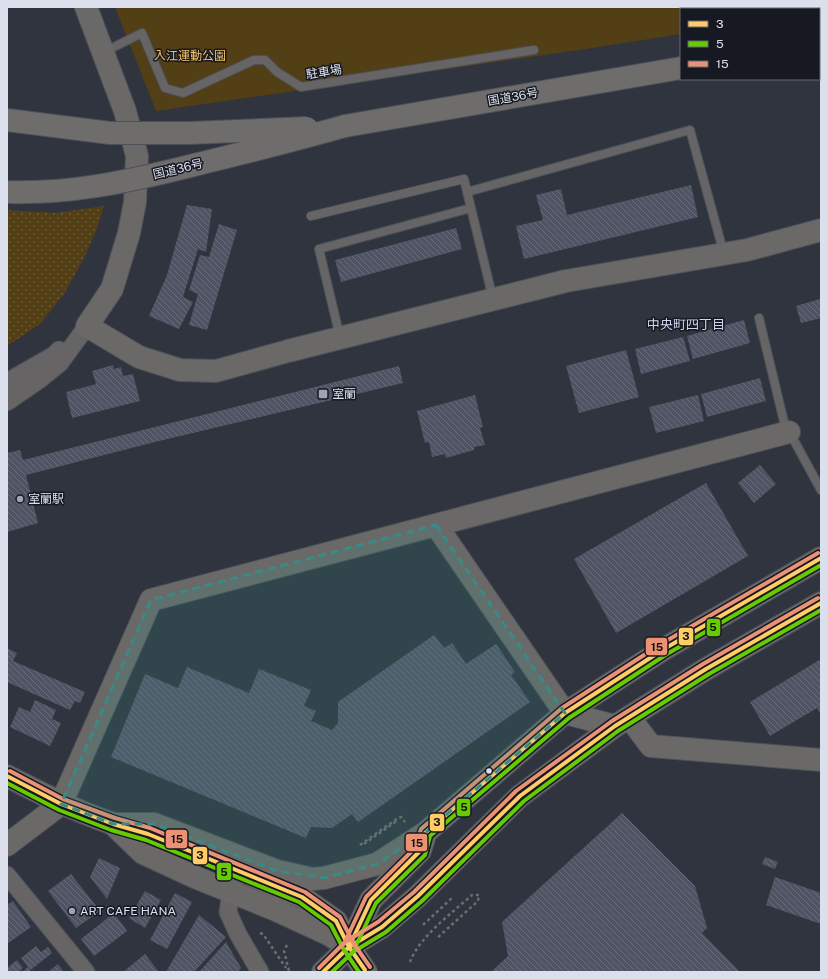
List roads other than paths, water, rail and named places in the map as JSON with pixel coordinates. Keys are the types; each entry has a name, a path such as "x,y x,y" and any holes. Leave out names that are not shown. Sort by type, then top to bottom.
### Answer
{"highway":[{"name":"国道36号","path":"7,192 42,192 80,189 120,183 270,147 345,126 680,68"},
{"name":"国道36号","path":"7,120 110,132 189,133 345,126"}],"street":[{"path":"7,402 39,380 60,362 87,326 112,289 129,233 135,202 137,156 125,111 86,7"},
{"path":"87,326 139,357 180,370 216,372 340,338 566,281 747,250 821,230"},
{"path":"7,382 54,355 87,326"},
{"path":"7,845 61,804 152,600 789,432"},
{"path":"436,525 565,713 622,722 651,746 821,760"},
{"path":"242,865 312,879 324,878 377,864 425,833 565,713 664,649 821,558"},
{"path":"323,972 350,948 382,927 418,896 520,796 622,722 706,669 821,603"},
{"path":"7,776 61,804 113,824 154,824 242,865 302,897 336,920 350,948 366,972"},
{"path":"113,824 143,853 197,878 276,910 328,934 350,948"},
{"path":"350,948 371,900 420,850 425,833"},
{"path":"242,865 231,892 228,912 238,934 260,972"},
{"path":"7,875 86,972"}],"lane":[{"name":"駐車場","path":"103,53 142,33 166,88 182,93 254,60 265,60 277,72 301,87 534,50"},
{"path":"467,192 690,130 724,254"},
{"path":"311,216 464,179 493,299"},
{"path":"340,338 319,249 471,208"},
{"path":"759,318 784,422 821,490"}],"place":[{"name":"室蘭","path":"323,394"},
{"name":"室蘭駅","path":"20,499"},
{"name":"ART CAFE HANA","path":"72,911"}],"district":[{"name":"中央町四丁目","path":"686,324"}],"park label":[{"name":"入江運動公園","path":"190,56"}]}
